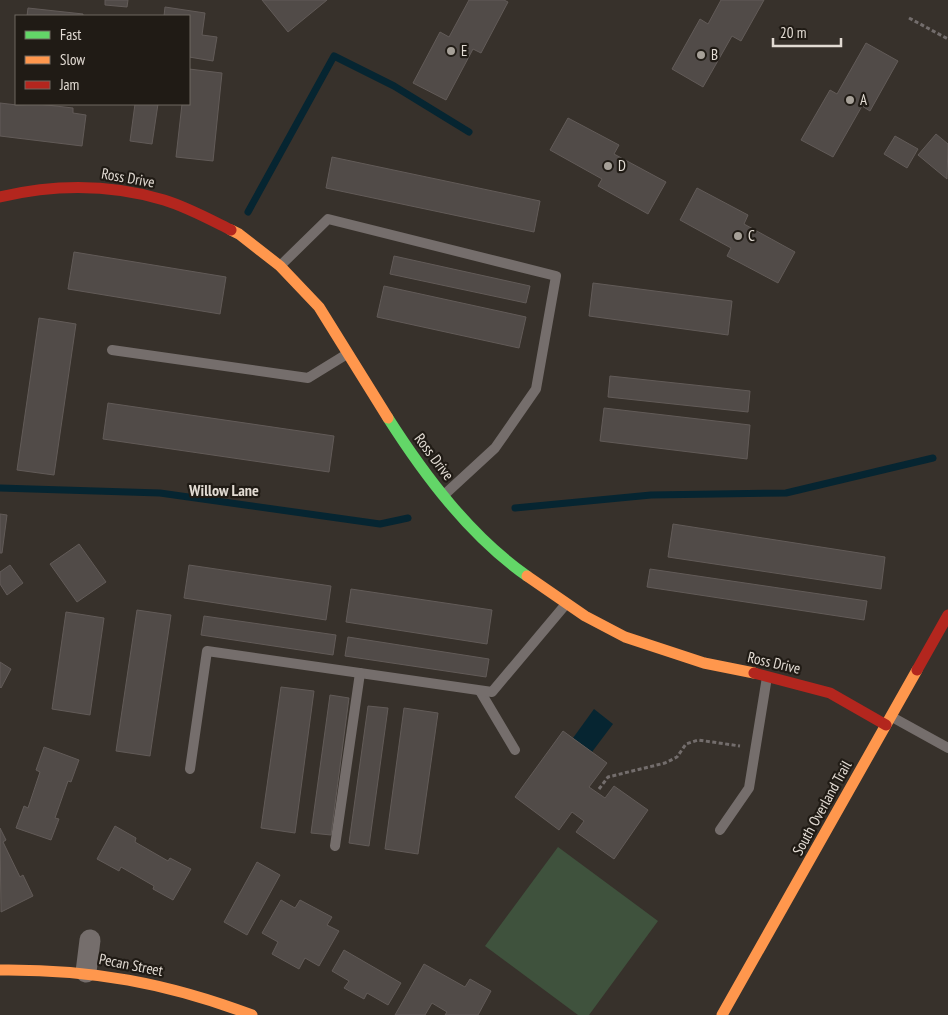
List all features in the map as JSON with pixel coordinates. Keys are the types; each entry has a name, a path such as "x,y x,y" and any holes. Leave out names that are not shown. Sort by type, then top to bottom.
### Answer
{"street":[{"name":"Ross Drive","path":"0,197 26,191 61,187 108,188 164,200 190,210 239,234 280,266 319,307 403,442 443,495 482,538 516,568 585,616 625,637 704,663 768,676 830,693 889,721"},
{"name":"South Overland Trail","path":"722,1015 948,615"},
{"path":"86,972 90,940"},
{"name":"Pecan Street","path":"0,970 26,969 86,972 145,981 202,996 252,1015"}],"lane":[{"path":"280,266 328,219 556,276 536,389 495,448 443,495"},
{"path":"112,350 308,378 348,354"},
{"path":"190,768 207,651 492,692 566,603"},
{"path":"335,846 360,673"},
{"path":"720,830 749,788 768,676"},
{"path":"480,691 514,750"},
{"path":"889,721 948,748"}],"path":[{"path":"909,18 948,39"},
{"path":"599,789 608,777 665,763 677,757 686,744 698,740 756,749"}],"green space":[{"path":"558,847 658,921 589,1015 578,1015 485,946"}],"water":[{"path":"594,709 613,724 592,752 573,738"}],"building":[{"path":"105,0 128,0 127,7 105,5"},
{"path":"262,0 327,0 288,32"},
{"name":"E","path":"469,0 504,0 508,2 481,53 473,49 446,100 413,83 440,32 449,37"},
{"name":"B","path":"721,0 764,0 741,41 732,36 703,87 672,69 700,19 708,24"},
{"path":"165,7 205,13 202,35 217,37 213,61 190,57 190,15 164,15"},
{"path":"28,8 83,14 83,15 27,15"},
{"name":"A","path":"866,43 898,61 870,111 862,106 833,157 801,140 830,90 837,94"},
{"path":"190,69 222,73 213,161 176,157 182,105 190,105"},
{"path":"0,103 73,108 73,113 86,115 82,146 0,136"},
{"path":"135,105 158,105 152,144 130,141"},
{"name":"D","path":"568,118 619,145 614,154 666,182 648,214 598,186 602,179 550,150"},
{"path":"936,134 948,144 947,179 918,155"},
{"path":"895,136 918,149 907,168 884,154"},
{"path":"332,157 540,201 534,232 326,188"},
{"name":"C","path":"697,188 748,215 744,224 795,252 778,283 727,256 731,248 680,220"},
{"path":"74,252 226,277 220,314 68,289"},
{"path":"394,256 530,286 526,303 390,274"},
{"path":"593,283 732,301 728,335 589,316"},
{"path":"384,286 526,317 519,348 377,317"},
{"path":"39,318 76,324 54,475 17,470"},
{"path":"610,376 750,391 748,412 608,397"},
{"path":"108,403 334,436 329,472 103,439"},
{"path":"604,408 750,425 747,459 600,441"},
{"path":"0,514 7,515 2,553 0,553"},
{"path":"673,524 885,557 881,589 668,557"},
{"path":"79,544 106,582 77,602 50,564"},
{"path":"10,565 23,583 7,595 0,584 0,572"},
{"path":"189,565 331,586 326,620 184,598"},
{"path":"650,569 867,601 864,620 647,587"},
{"path":"351,589 492,610 487,644 346,622"},
{"path":"137,610 171,615 150,756 116,751"},
{"path":"66,612 104,618 90,715 52,709"},
{"path":"204,616 336,635 333,655 201,635"},
{"path":"348,637 489,659 486,677 345,656"},
{"path":"0,662 11,669 1,688 0,687"},
{"path":"281,687 314,691 295,833 261,828"},
{"path":"330,695 349,698 331,835 311,833"},
{"path":"368,706 388,708 369,846 349,843"},
{"path":"404,708 438,713 418,854 385,849"},
{"path":"563,731 607,763 589,787 605,798 614,786 648,810 614,859 576,832 584,821 572,812 559,830 515,797"},
{"path":"44,747 79,760 71,782 68,781 55,818 59,819 51,840 16,828 24,806 28,808 40,772 36,770"},
{"path":"115,826 136,838 135,842 168,861 170,858 191,869 173,900 153,889 154,886 121,867 119,871 97,859"},
{"path":"0,828 6,840 3,842 20,877 23,875 33,896 1,912"},
{"path":"257,862 280,875 247,935 224,922"},
{"path":"281,900 295,908 300,900 332,917 327,925 339,931 319,966 305,958 299,969 272,954 278,942 262,933"},
{"path":"344,950 401,983 388,1005 367,993 364,999 344,988 349,981 332,971"},
{"path":"424,964 465,987 470,979 491,991 478,1015 445,1015 447,1012 432,1003 425,1015 395,1015"}],"waterway":[{"path":"248,212 334,56 394,86 469,132"},
{"path":"515,508 651,495 786,493 933,458"},
{"path":"0,488 160,493 380,524 408,518"}],"traffic: fast":[{"path":"388,418 417,462 450,504 486,543 527,576"}],"traffic: slow":[{"path":"231,230 239,234 280,266 319,307 388,418"},
{"path":"527,576 585,616 625,637 704,663 754,673"},
{"path":"722,1015 917,670"},
{"path":"0,970 66,972 128,980 190,994 252,1015"}],"traffic: jam":[{"path":"0,197 62,188 123,191 173,203 231,230"},
{"path":"917,670 948,615"},
{"path":"754,673 830,693 886,725"}],"place":[{"name":"E","path":"451,51"},
{"name":"B","path":"701,55"},
{"name":"A","path":"850,100"},
{"name":"D","path":"608,166"},
{"name":"C","path":"738,236"}],"district":[{"name":"Willow Lane","path":"224,490"}]}
